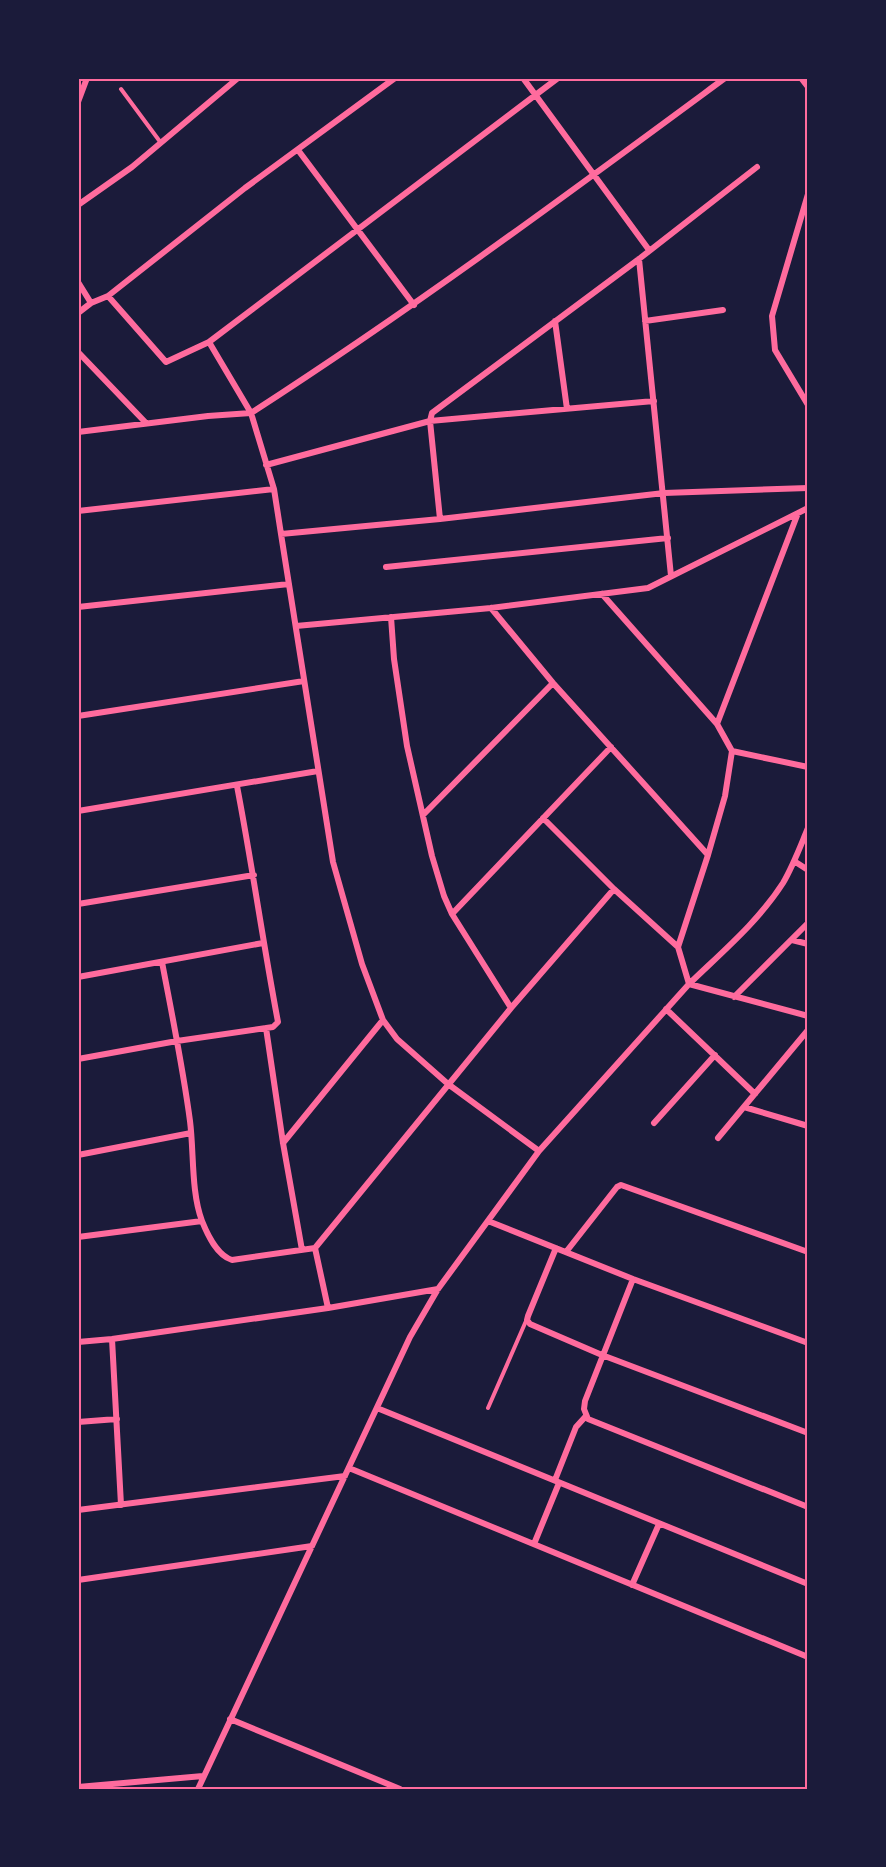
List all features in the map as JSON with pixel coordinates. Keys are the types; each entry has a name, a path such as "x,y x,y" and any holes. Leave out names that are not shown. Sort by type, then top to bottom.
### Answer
{"street":[{"path":"78,102 87,78"},
{"path":"78,205 132,167 238,78"},
{"path":"78,313 91,303 108,296 236,196 396,78"},
{"path":"523,78 650,250"},
{"path":"108,296 166,362 209,342 558,78"},
{"path":"78,432 251,413 414,305 725,78"},
{"path":"801,78 808,87"},
{"path":"298,150 414,305"},
{"path":"440,519 430,421 432,413 758,167"},
{"path":"808,194 772,315 775,350 808,405"},
{"path":"639,259 671,576"},
{"path":"78,282 91,303"},
{"path":"645,321 723,310"},
{"path":"555,321 567,409"},
{"path":"209,342 251,413 274,489 333,862 362,964 383,1020 397,1039 448,1084 539,1151"},
{"path":"78,352 146,423"},
{"path":"266,465 430,421 654,401"},
{"path":"281,534 440,519 664,493 808,488"},
{"path":"78,511 274,489"},
{"path":"296,626 491,608 648,588 808,508"},
{"path":"717,724 798,513"},
{"path":"386,567 668,538"},
{"path":"78,607 289,584"},
{"path":"602,594 717,724 732,752 725,795 678,947"},
{"path":"491,608 553,683 708,855"},
{"path":"391,617 394,659 407,746 444,896 452,914 511,1008"},
{"path":"78,716 304,681"},
{"path":"423,815 553,683"},
{"path":"452,914 611,747"},
{"path":"732,752 808,767"},
{"path":"78,811 318,771"},
{"path":"78,1059 273,1027 278,1022 237,786"},
{"path":"543,818 614,889 678,947 689,984"},
{"path":"198,1789 424,1311 539,1151 689,984 750,925 771,900 794,861 808,828"},
{"path":"794,861 808,870"},
{"path":"78,903 254,875"},
{"path":"162,962 191,1133 196,1190 202,1221 217,1250 224,1258 232,1260 315,1248 511,1008 614,889"},
{"path":"734,997 808,924"},
{"path":"792,940 808,944"},
{"path":"78,977 263,944"},
{"path":"689,984 808,1016"},
{"path":"666,1009 755,1094"},
{"path":"283,1143 383,1020"},
{"path":"266,1028 302,1250"},
{"path":"718,1138 808,1030"},
{"path":"654,1123 715,1056"},
{"path":"744,1107 808,1126"},
{"path":"78,1155 191,1133"},
{"path":"566,1252 621,1185 808,1252"},
{"path":"78,1237 202,1221"},
{"path":"488,1221 633,1279 808,1343"},
{"path":"315,1248 328,1308"},
{"path":"556,1248 527,1320 530,1324 602,1355 808,1433"},
{"path":"633,1279 585,1401 588,1419 808,1507"},
{"path":"78,1342 328,1308 438,1289"},
{"path":"112,1339 121,1505"},
{"path":"377,1408 808,1584"},
{"path":"559,1483 555,1480 576,1427 586,1416"},
{"path":"78,1422 117,1419"},
{"path":"349,1468 808,1658"},
{"path":"78,1510 345,1476"},
{"path":"534,1544 559,1483"},
{"path":"632,1585 659,1524"},
{"path":"78,1580 312,1546"},
{"path":"230,1719 400,1789"},
{"path":"78,1787 108,1787 203,1776"}],"lane":[{"path":"121,89 161,143"},
{"path":"488,1408 527,1320"}]}
